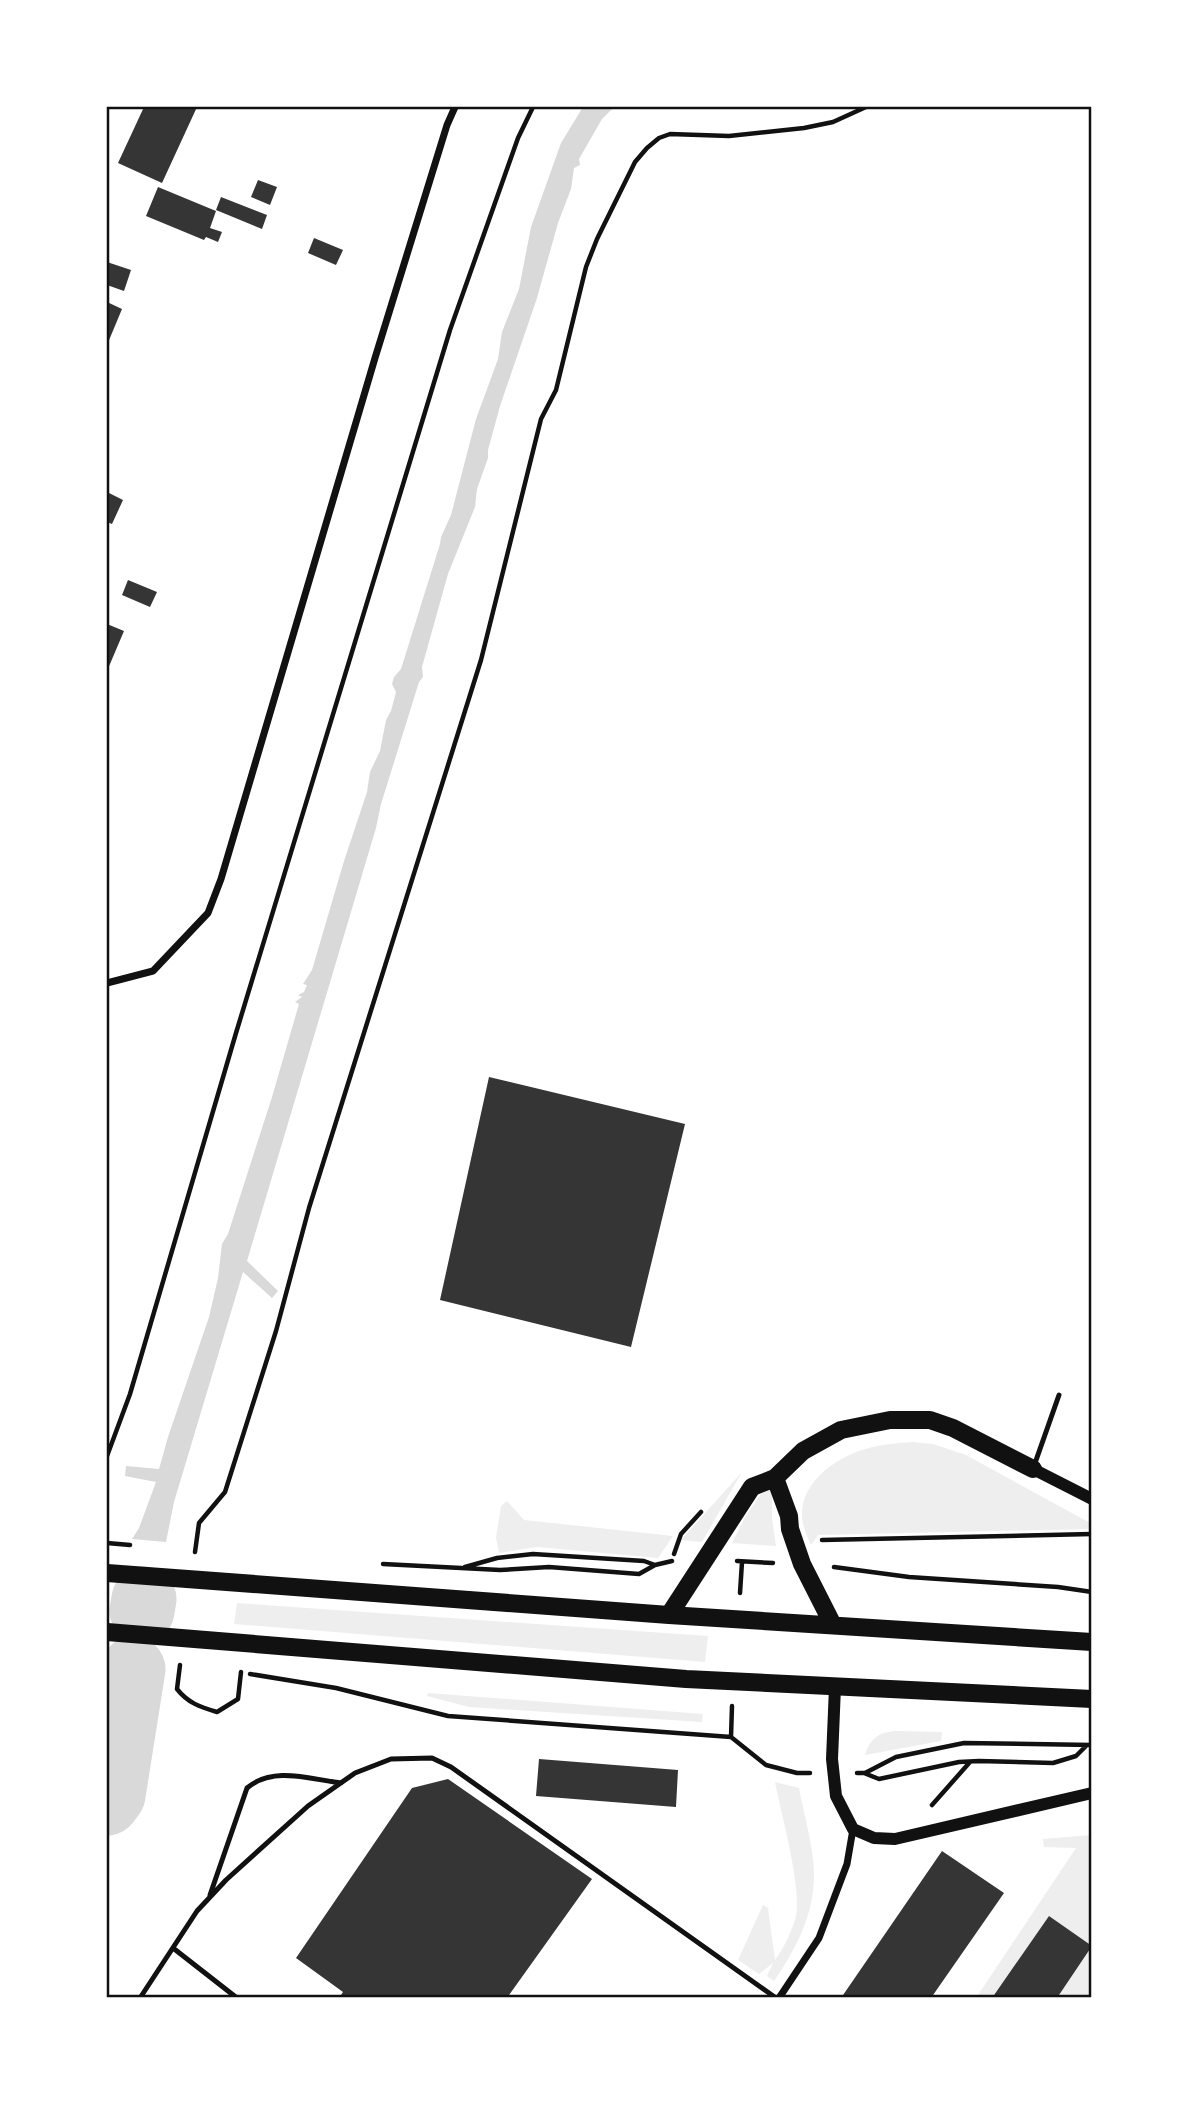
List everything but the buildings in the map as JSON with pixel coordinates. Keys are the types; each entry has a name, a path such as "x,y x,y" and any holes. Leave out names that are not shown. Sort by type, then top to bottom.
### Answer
{"main road":[{"path":"669,1615 752,1487 775,1478 803,1451 841,1430 890,1420 930,1420 953,1428 1033,1469"},
{"path":"775,1478 802,1564 833,1625"},
{"path":"107,1573 669,1615 1092,1642"},
{"path":"107,1632 686,1679 1092,1699"}],"street":[{"path":"107,984 153,971 208,913 221,879 375,358 455,107"},
{"path":"1033,1469 1092,1499"},
{"path":"778,1998 819,1938 847,1864 853,1829 836,1796 832,1759 835,1687"},
{"path":"853,1829 874,1838 895,1839 1092,1793"}],"lane":[{"path":"1033,1469 1059,1395"},
{"path":"141,1998 197,1911 226,1880 299,1814 355,1773 391,1759 432,1758 451,1766 778,1998"},
{"path":"209,1898 247,1787 267,1776 283,1775 341,1783"},
{"path":"173,1948 237,1998"}],"path":[{"path":"107,1456 130,1394 224,1072 450,330 518,138 533,107"},
{"path":"193,1564 199,1523 225,1492 276,1331 313,1195 481,660 541,419 556,390 575,307 597,239 635,162 659,138 670,134 729,136 804,128 832,121 866,107"},
{"path":"826,1550 820,1541 1092,1534"},
{"path":"553,1554 644,1561 655,1565 639,1574 549,1567 500,1570 461,1568 516,1555 553,1554"},
{"path":"832,1559 838,1568 897,1576 1058,1587 1092,1592"},
{"path":"732,1561 785,1563"},
{"path":"740,1595 742,1562"},
{"path":"181,1661 177,1689 185,1699 195,1705 217,1712 238,1699 241,1672"},
{"path":"229,1670 336,1688 447,1716 731,1737 766,1765 797,1773"},
{"path":"731,1737 732,1718"},
{"path":"964,1743 1089,1745 1076,1756 1053,1763 959,1762 879,1779 864,1773 896,1757 964,1743"},
{"path":"931,1806 970,1762"}],"shaded area":[{"path":"583,107 614,107 602,119 579,159 580,165 574,168 571,189 500,406 488,458 477,489 475,507 448,574 422,667 423,677 419,682 381,804 247,1261 278,1291 272,1298 243,1272 174,1502 166,1542 132,1539 139,1528 156,1482 125,1476 126,1466 159,1469 209,1317 222,1244 228,1234 272,1097 299,1004 295,1002 302,997 298,995 304,992 307,985 303,984 312,970 367,792 370,772 380,751 386,720 396,692 392,684 394,677 401,669 441,537 451,515 476,419 498,359 502,332 519,289 531,227 561,143"},
{"path":"913,1442 933,1444 966,1455 1092,1524 1092,1529 818,1535 811,1545 803,1524 802,1510 805,1497 821,1474 856,1452"},
{"path":"742,1472 702,1542 681,1540"},
{"path":"765,1488 772,1491 776,1546 732,1543 745,1517"},
{"path":"507,1501 524,1520 673,1536 658,1558 537,1547 499,1553 496,1538 501,1506"},
{"path":"237,1603 708,1636 705,1662 234,1624"},
{"path":"428,1693 703,1714 702,1722 469,1707 427,1696"},
{"path":"895,1731 942,1732 941,1741 865,1755 876,1737"},
{"path":"775,1782 799,1788 811,1843 814,1875 807,1918 790,1957 774,1981 767,1976 773,1963 759,1974 738,1960 763,1905 768,1908 775,1960 796,1916 794,1870"},
{"path":"1092,1835 1092,1946 1049,1916 992,1998 976,1998 1076,1848 1044,1847 1043,1839"},
{"path":"1092,1947 1092,1998 1057,1998"}],"waterway":[{"path":"142,1611 144,1599"},
{"path":"107,1803 113,1795 133,1669"}]}
